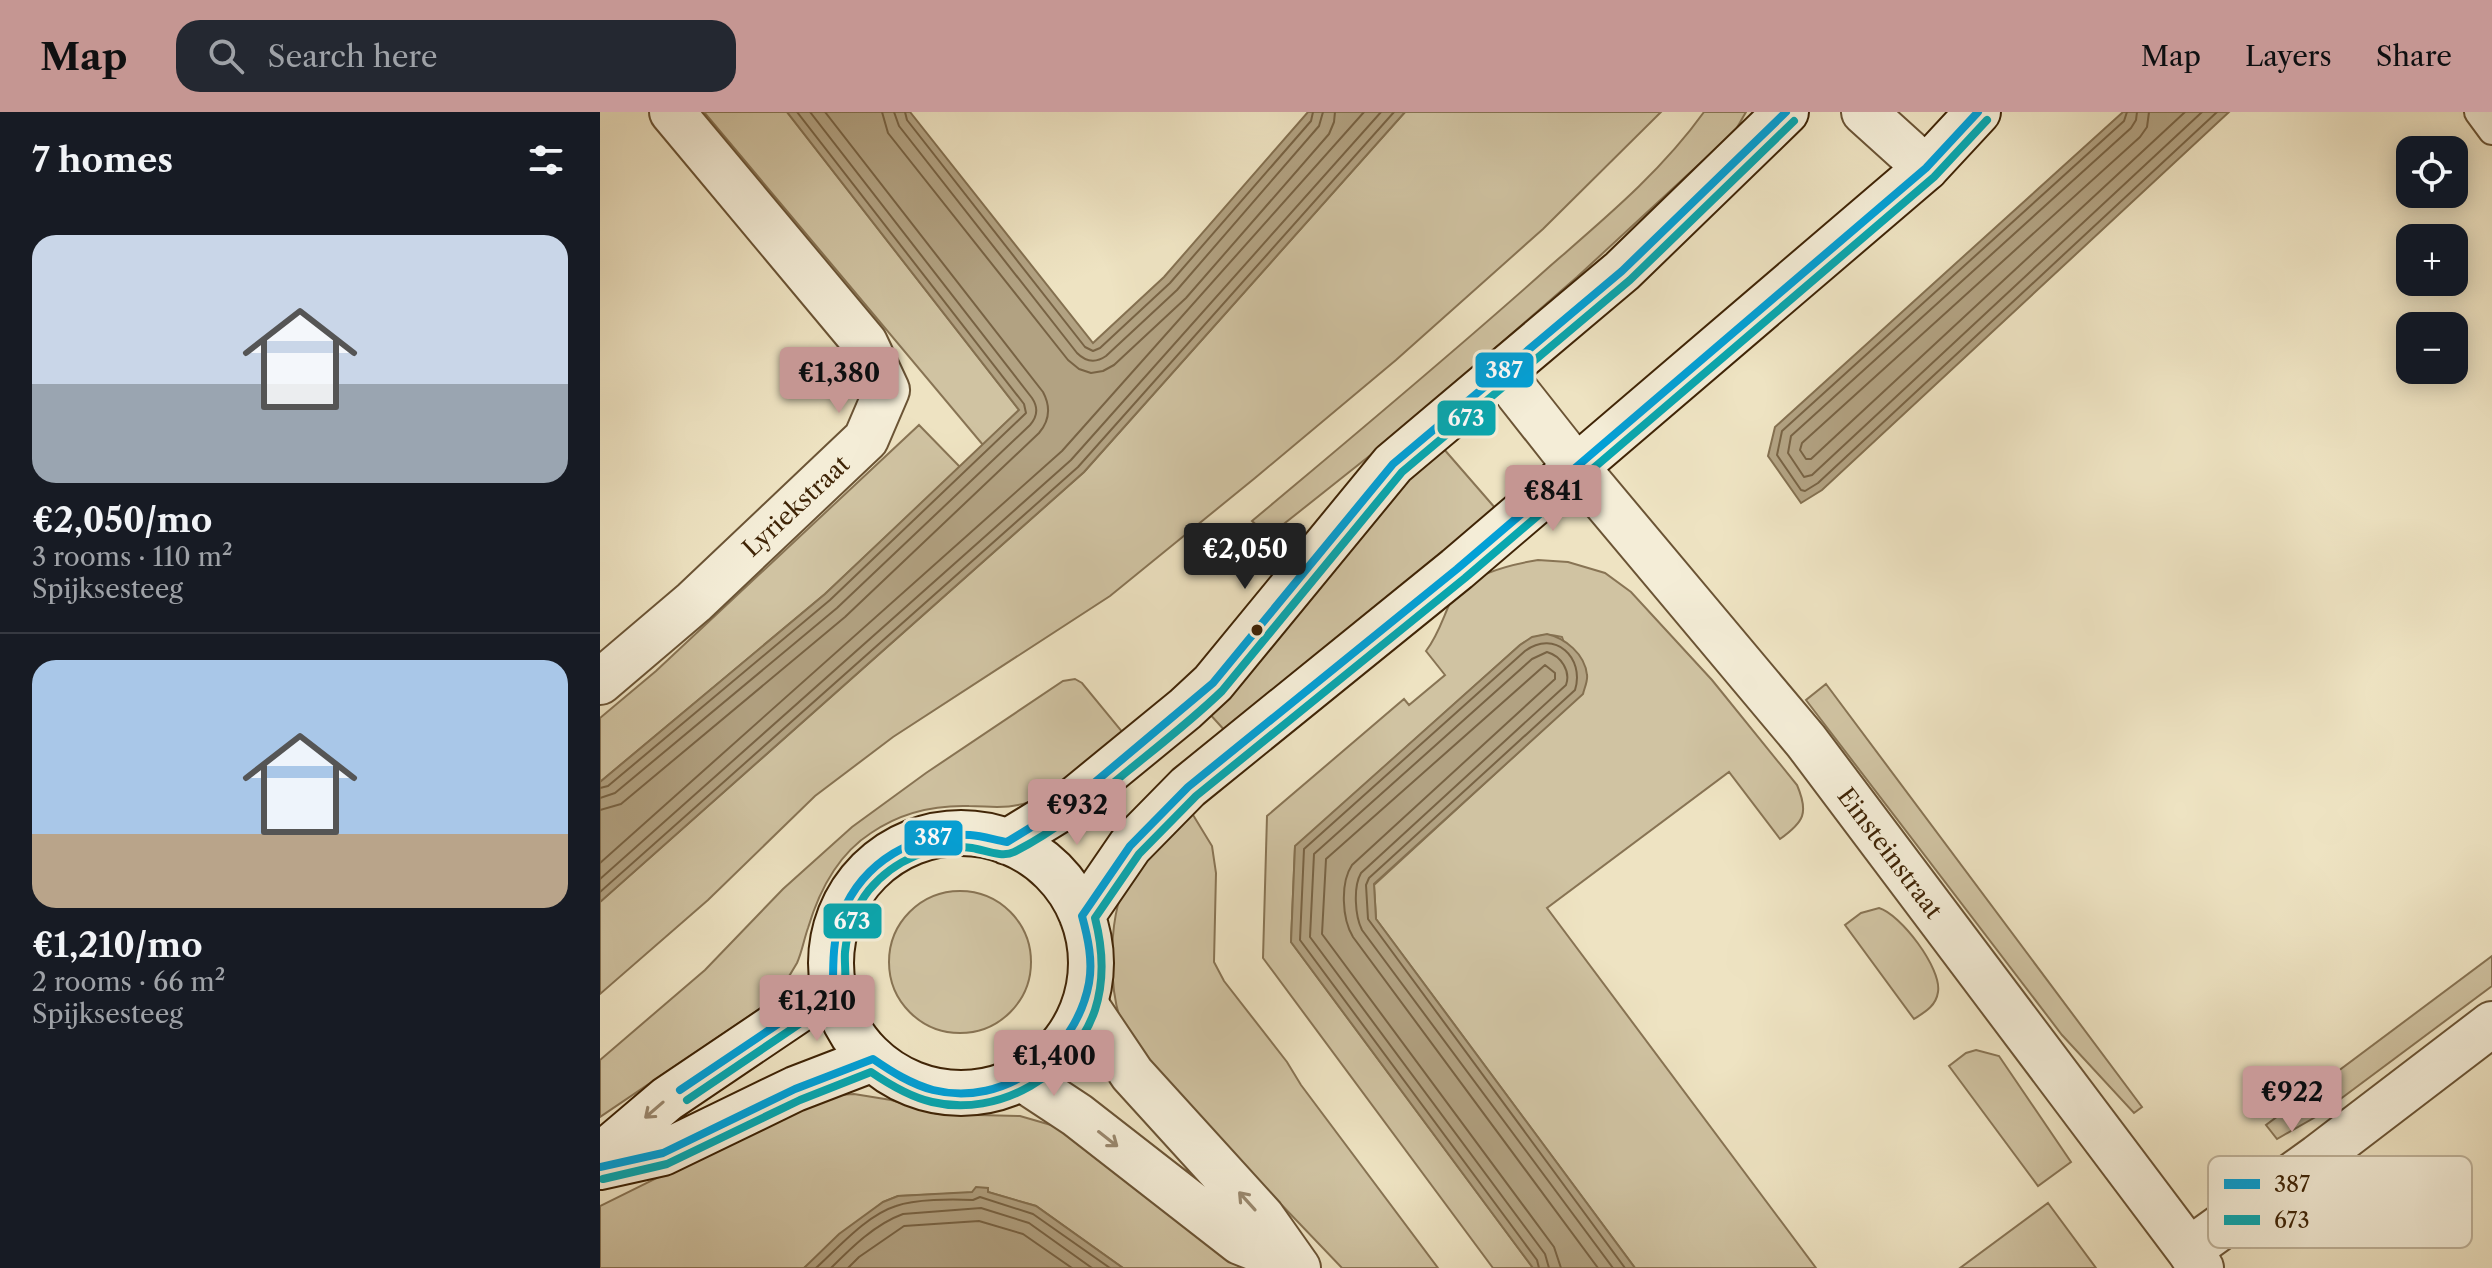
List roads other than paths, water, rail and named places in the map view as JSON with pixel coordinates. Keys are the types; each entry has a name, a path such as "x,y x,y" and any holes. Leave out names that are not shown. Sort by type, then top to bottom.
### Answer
{"main road":[{"name":"Lyriekstraat","path":"600,682 694,602 866,439 887,390 865,343 672,112"},
{"path":"1007,842 1069,804 1213,683 1393,464 1622,271 1786,112"},
{"path":"1864,112 1926,168"},
{"path":"1082,916 1130,846 1188,787 1226,759 1577,468 1926,168 1978,112"},
{"name":"Einsteinstraat","path":"1502,373 1577,468 1806,741 2195,1259"},
{"path":"958,833 983,835 1007,842 1039,859 1052,871 1074,899 1082,916 1091,960 1085,1004 1060,1047 1048,1060 1021,1078 997,1088 971,1093 944,1092 907,1080 873,1059 847,1026 833,987 832,949 841,913 868,872 909,843 958,833"},
{"path":"600,1156 667,1099 833,987"},
{"path":"1085,1004 1132,1074 1262,1217 1295,1266"},
{"name":"Einsteinstraat","path":"2319,1156 2492,1024"},
{"path":"600,1167 663,1153 795,1089 873,1059"},
{"path":"1021,1078 1077,1115 1240,1242 1295,1266"}],"lane":[{"path":"2478,112 2492,131"}],"water":[{"path":"787,112 910,112 1093,343 1164,277 1308,112 1405,112 1084,472 600,902 600,782 825,594 1019,410"},
{"path":"2123,112 2229,112 1822,490 1801,503 1768,456 1775,427"},
{"path":"1547,634 1567,643 1582,660 1587,677 1583,694 1374,884 1376,919 1635,1268 1533,1268 1291,942 1295,846 1520,645 1532,637"},
{"path":"976,1187 988,1188 988,1192 1036,1206 1123,1268 804,1268 839,1234 883,1202 898,1196 972,1192"}]}
